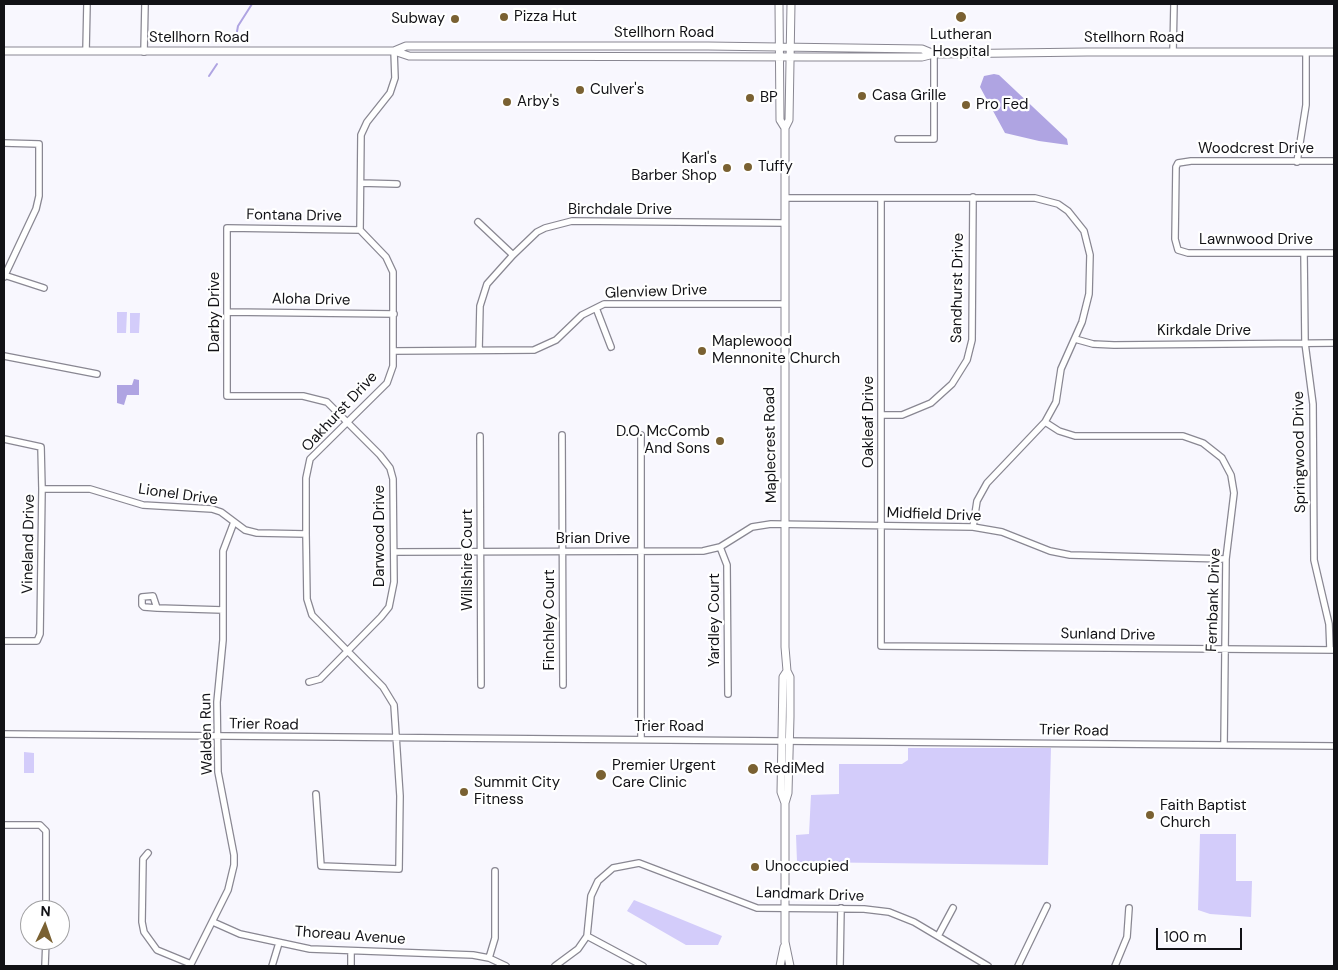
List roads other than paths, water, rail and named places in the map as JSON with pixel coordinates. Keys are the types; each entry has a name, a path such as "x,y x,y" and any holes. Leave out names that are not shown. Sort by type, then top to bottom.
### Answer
{"main road":[{"name":"Maplecrest Road","path":"780,4 780,120 785,128"},
{"name":"Maplecrest Road","path":"780,966 785,942 785,803 788,793 790,740 790,677 787,671 784,198 785,128 789,120 791,4"},
{"name":"Stellhorn Road","path":"394,51 406,46 790,47 922,49 934,54"},
{"name":"Stellhorn Road","path":"4,50 144,52 394,51 409,56 780,57 922,57 934,54 1334,52"},
{"name":"Maplecrest Road","path":"785,803 781,792 781,740 783,677 787,671"},
{"name":"Maplecrest Road","path":"785,942 790,966"}],"street":[{"path":"86,51 87,4"},
{"path":"144,52 145,4"},
{"path":"1173,52 1174,4"},
{"path":"360,230 360,144 363,129 390,93 394,78 394,51"},
{"path":"1297,162 1306,105 1306,52"},
{"path":"898,139 934,139 934,54"},
{"path":"4,143 39,144 39,196 36,210 4,276 44,288"},
{"name":"Woodcrest Drive","path":"1178,250 1175,239 1176,167 1178,163 1191,161 1334,161"},
{"path":"361,183 397,184"},
{"path":"784,198 1035,198 1053,202 1068,211 1084,231 1090,255 1089,294 1082,322 1061,369 1056,402 1045,422 986,484 977,501 973,527"},
{"name":"Oakleaf Drive","path":"881,198 881,646"},
{"name":"Sandhurst Drive","path":"881,415 902,414 931,403 952,384 967,360 972,340 973,198"},
{"name":"Birchdale Drive","path":"479,350 482,294 513,254 536,232 558,223 572,221 784,223"},
{"path":"478,222 513,254"},
{"name":"Fontana Drive","path":"228,228 360,230"},
{"name":"Darby Drive","path":"227,396 228,228"},
{"name":"Oakhurst Drive","path":"316,794 321,866 398,869 400,801 395,711 391,698 319,623 307,599 307,466 312,456 387,383 393,366 394,282 390,263 360,230"},
{"name":"Lawnwood Drive","path":"1178,250 1188,253 1334,253"},
{"name":"Springwood Drive","path":"1304,253 1305,343 1314,410 1314,560 1329,624 1332,650"},
{"name":"Glenview Drive","path":"394,350 521,351 546,346 556,340 582,315 604,304 627,302 784,304"},
{"path":"596,308 611,347"},
{"name":"Aloha Drive","path":"227,312 394,314"},
{"name":"Kirkdale Drive","path":"1075,339 1093,344 1114,345 1334,343"},
{"path":"4,356 97,374"},
{"name":"Darwood Drive","path":"227,396 303,396 327,402 380,455 392,472 394,587 389,606 348,652 320,679 309,682"},
{"name":"Fernbank Drive","path":"1045,422 1059,431 1075,436 1183,436 1204,442 1222,458 1231,475 1234,493 1226,559 1224,745"},
{"name":"Finchley Court","path":"562,435 563,685"},
{"path":"641,435 641,739"},
{"name":"Willshire Court","path":"480,436 481,685"},
{"name":"Vineland Drive","path":"4,439 42,447 40,634 37,641 4,641"},
{"name":"Lionel Drive","path":"42,489 90,490 105,492 142,505 212,509 221,512 245,530 257,533 306,534"},
{"name":"Walden Run","path":"191,965 228,890 234,865 218,772 218,702 224,610 223,551 234,522"},
{"name":"Brian Drive","path":"394,552 703,551 720,547 752,526 760,524 786,524"},
{"name":"Midfield Drive","path":"786,524 973,527 1002,532 1056,553 1070,555 1226,559"},
{"name":"Yardley Court","path":"720,547 727,565 728,694"},
{"path":"156,608 224,610"},
{"name":"Sunland Drive","path":"881,646 1332,650"},
{"name":"Trier Road","path":"4,734 1334,746"},
{"path":"4,825 40,825 46,831 46,900"},
{"path":"148,853 143,859 142,922 144,932 157,950 191,965"},
{"name":"Landmark Drive","path":"587,936 591,896 596,883 611,869 632,864 646,864 748,906 841,908 890,912 914,922 988,966"},
{"path":"489,958 495,938 495,871"},
{"path":"1018,966 1046,906"},
{"path":"840,966 841,908"},
{"path":"938,936 953,908"},
{"path":"1115,966 1127,937 1129,908"},
{"name":"Thoreau Avenue","path":"213,922 240,934 316,949 473,954 489,958 506,966"},
{"path":"555,966 578,948 587,936 643,966"},
{"path":"272,966 279,943"},
{"path":"46,950 46,966"},
{"path":"351,951 351,966"}],"waterway":[{"path":"236,37 238,26 252,4"},
{"path":"209,76 217,64"}],"place":[{"name":"Pizza Hut","path":"504,17"},
{"name":"Lutheran Hospital","path":"961,17"},
{"name":"Subway","path":"455,19"},
{"name":"Culver's","path":"580,90"},
{"name":"Casa Grille","path":"862,96"},
{"name":"BP","path":"750,98"},
{"name":"Arby's","path":"507,102"},
{"name":"Pro Fed","path":"966,105"},
{"name":"Tuffy","path":"748,167"},
{"name":"Karl's Barber Shop","path":"727,168"},
{"name":"Maplewood Mennonite Church","path":"702,351"},
{"name":"D.O. McComb And Sons","path":"720,441"},
{"name":"RediMed","path":"753,769"},
{"name":"Premier Urgent Care Clinic","path":"601,775"},
{"name":"Summit City Fitness","path":"464,792"},
{"name":"Faith Baptist Church","path":"1150,815"},
{"name":"Unoccupied","path":"755,867"}]}
